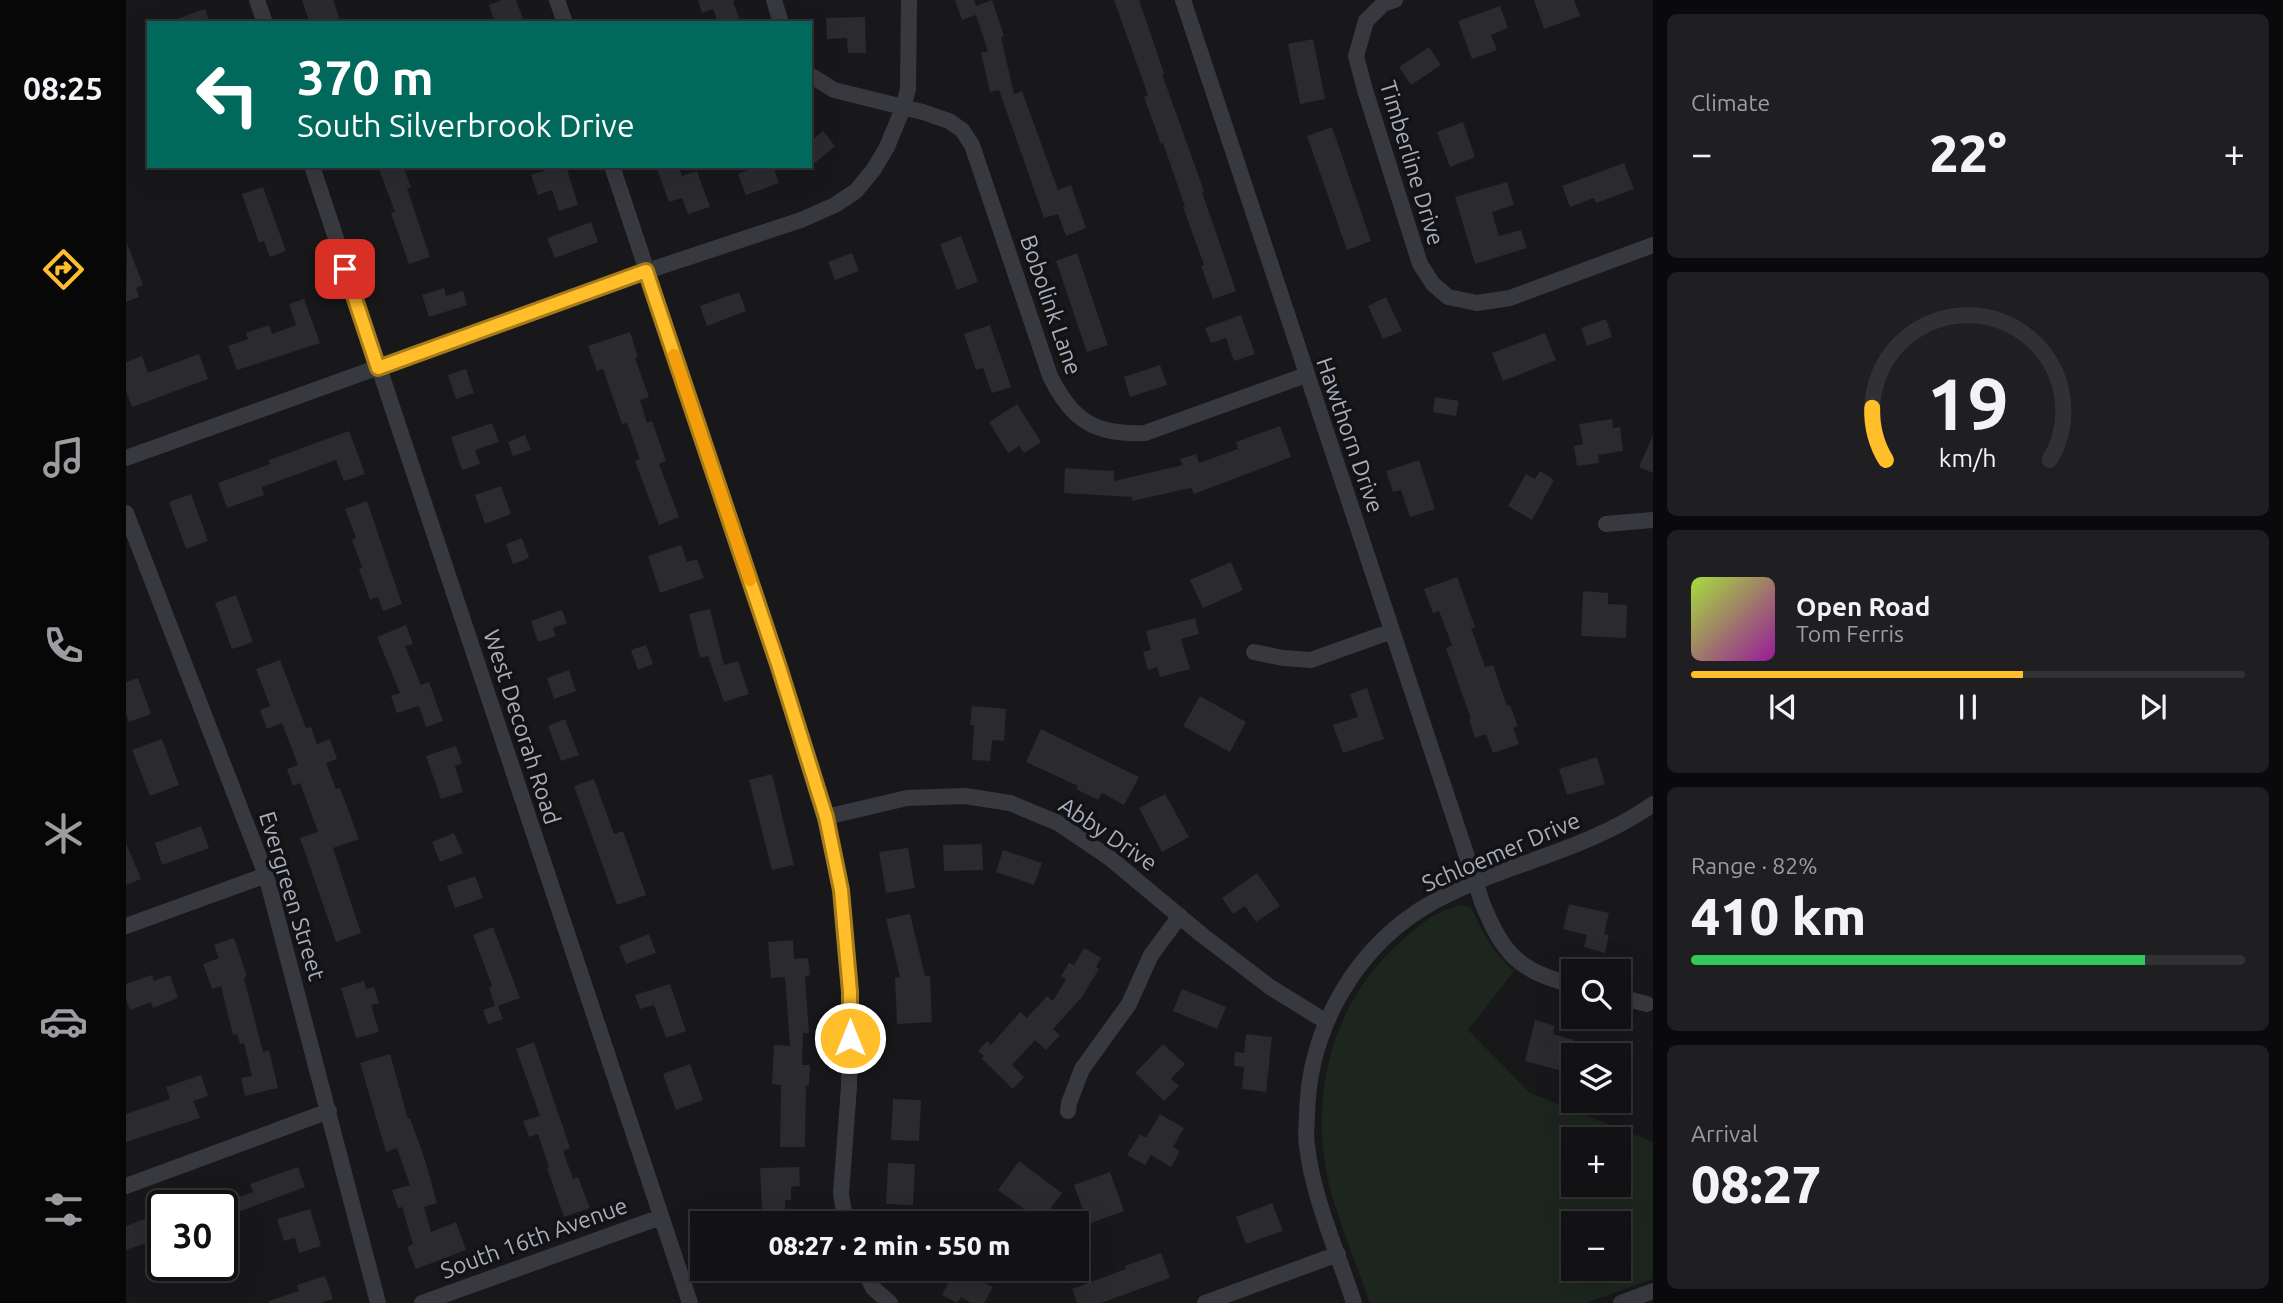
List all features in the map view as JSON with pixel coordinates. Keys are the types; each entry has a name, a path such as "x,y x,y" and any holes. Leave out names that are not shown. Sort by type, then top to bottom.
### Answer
{"street":[{"path":"257,0 264,21"},
{"path":"557,0 564,21"},
{"path":"774,0 780,21"},
{"path":"126,458 646,271 801,220 835,205 856,191 874,169 887,147 903,108 908,89 909,0"},
{"name":"Hawthorn Drive","path":"1183,0 1476,884 1495,934 1518,961 1561,980"},
{"name":"Timberline Drive","path":"1395,0 1383,4 1366,22 1356,56 1420,264 1433,284 1448,298 1477,303 1510,298 1653,245"},
{"name":"Bobolink Lane","path":"812,76 834,90 923,111 949,121 962,130 972,145 1050,376 1059,394 1086,422 1105,431 1145,433 1306,375"},
{"name":"West Decorah Road","path":"313,168 690,1303"},
{"path":"613,168 774,650 826,817 841,890 850,992 849,1087 841,1194 844,1211"},
{"name":"Evergreen Street","path":"126,513 266,875 378,1303"},
{"path":"1606,524 1653,520"},
{"path":"1254,652 1311,660 1392,631"},
{"name":"Abby Drive","path":"826,817 907,798 965,796 1010,803 1058,823 1111,859 1270,987 1325,1021"},
{"name":"Schloemer Drive","path":"1354,1303 1315,1185 1306,1144 1307,1099 1312,1066 1325,1021 1347,984 1371,950 1401,922 1435,901 1606,832 1653,804"},
{"path":"126,926 266,875"},
{"path":"1068,1111 1082,1069 1129,1004 1151,955 1180,916"},
{"path":"1631,1000 1647,1004"},
{"path":"126,1186 329,1111"},
{"name":"South 16th Avenue","path":"422,1303 662,1217"},
{"path":"1205,1303 1338,1254"},
{"path":"870,1281 873,1288 890,1303"},
{"path":"1621,1303 1653,1291"}],"shaded area":[{"path":"1463,905 1471,908 1489,942 1514,971 1468,1030 1530,1093 1561,1105 1561,1113 1580,1113 1615,1127 1561,1127 1561,1197 1631,1197 1631,1133 1653,1142 1653,1279 1585,1303 1370,1303 1335,1206 1325,1160 1323,1097 1328,1065 1350,1006 1367,979 1388,954 1413,931 1442,912"}],"building":[{"path":"302,0 333,0 340,21 309,21"},
{"path":"502,0 516,0 523,19 494,21 489,5"},
{"path":"698,0 735,0 733,2 740,21 717,21 713,9 702,13"},
{"path":"955,0 974,0 976,6 992,0 1004,36 1001,37 1014,94 1022,91 1058,190 1071,185 1086,228 1066,236 1058,214 1044,218 999,90 990,92 981,53 988,51 976,15 962,20"},
{"path":"1114,0 1139,0 1236,291 1213,299 1185,207 1144,97 1148,95"},
{"path":"1534,0 1574,0 1580,16 1544,29"},
{"path":"1500,6 1508,28 1491,35 1497,50 1472,59 1458,21"},
{"path":"205,9 209,21 171,21"},
{"path":"865,17 866,53 848,53 847,38 827,39 826,18"},
{"path":"1313,39 1325,99 1300,104 1288,44"},
{"path":"1429,47 1441,65 1411,85 1399,67"},
{"path":"1463,122 1475,157 1450,167 1437,132"},
{"path":"1332,127 1371,241 1347,250 1307,136"},
{"path":"823,131 835,146 812,165 812,140"},
{"path":"1624,163 1634,189 1596,203 1594,198 1570,207 1562,186"},
{"path":"404,168 411,187 407,188 430,257 409,264 391,213 395,212 379,169"},
{"path":"552,168 567,168 578,205 559,211 552,190 538,195 531,175"},
{"path":"657,168 679,168 682,176 697,171 710,207 688,214 682,198 669,202"},
{"path":"753,168 774,168 779,183 746,195 738,174"},
{"path":"1507,182 1514,205 1492,212 1499,236 1521,230 1527,248 1475,264 1455,197"},
{"path":"263,187 286,251 270,257 264,241 259,243 242,194"},
{"path":"591,222 598,242 555,258 547,238"},
{"path":"961,236 978,282 957,290 940,244"},
{"path":"127,243 143,285 136,288 139,297 126,302"},
{"path":"852,253 859,271 835,280 828,262"},
{"path":"1077,253 1108,345 1087,352 1056,261"},
{"path":"444,288 446,296 463,291 467,305 429,317 422,295"},
{"path":"739,292 746,311 707,326 700,306"},
{"path":"1386,297 1402,331 1383,339 1368,306"},
{"path":"304,299 320,343 237,370 228,346 248,339 246,333 269,325 272,334 296,325 289,304"},
{"path":"1241,315 1255,354 1234,361 1226,338 1211,343 1205,328"},
{"path":"1606,319 1612,337 1587,346 1581,328"},
{"path":"990,325 1011,387 992,393 983,368 976,370 964,334"},
{"path":"630,332 638,357 635,358 649,397 640,400 647,423 652,421 666,461 659,464 679,517 659,525 635,461 640,459 627,423 622,424 603,369 597,371 588,346"},
{"path":"1545,333 1556,360 1503,381 1492,353"},
{"path":"199,354 208,379 132,407 126,391 126,362 142,356 148,373"},
{"path":"1160,365 1167,385 1130,397 1124,377"},
{"path":"466,369 474,393 456,399 448,375"},
{"path":"1435,397 1459,401 1456,416 1433,412"},
{"path":"1017,404 1041,442 1024,453 1019,446 1008,453 989,422"},
{"path":"1612,419 1613,428 1620,427 1623,451 1598,455 1599,463 1577,466 1574,446 1583,444 1579,424"},
{"path":"492,423 499,442 475,450 480,464 462,470 451,437"},
{"path":"1280,426 1291,457 1194,494 1191,488 1132,501 1132,497 1064,493 1065,468 1114,471 1114,481 1183,465 1180,459 1196,454 1199,463 1238,449 1236,442"},
{"path":"349,431 365,474 344,481 336,460 262,487 264,495 227,508 218,483 270,464 269,460"},
{"path":"525,435 531,450 513,456 508,442"},
{"path":"1653,435 1653,473 1639,467"},
{"path":"1419,460 1435,509 1410,517 1401,490 1393,492 1386,471"},
{"path":"1540,471 1554,480 1532,520 1508,506 1526,474 1535,479"},
{"path":"501,486 511,514 485,524 475,495"},
{"path":"191,494 208,541 186,549 169,502"},
{"path":"367,501 402,604 383,611 378,597 370,600 352,540 356,538 345,509"},
{"path":"522,538 529,558 513,564 506,544"},
{"path":"681,545 687,562 697,559 704,578 660,593 648,556"},
{"path":"1231,562 1243,590 1203,608 1190,580"},
{"path":"1457,577 1475,627 1471,628 1485,667 1493,665 1507,706 1510,705 1518,726 1513,728 1519,744 1493,753 1486,734 1475,738 1446,648 1452,645 1439,611 1433,613 1424,589"},
{"path":"1583,591 1608,593 1608,604 1627,605 1626,638 1581,636"},
{"path":"236,595 253,642 232,649 215,603"},
{"path":"710,609 724,665 738,661 749,694 724,702 708,656 700,658 689,614"},
{"path":"562,610 567,623 553,628 556,636 538,642 531,621"},
{"path":"1195,618 1199,634 1181,639 1190,669 1160,677 1157,667 1148,670 1143,652 1151,650 1146,631"},
{"path":"406,625 413,644 405,646 421,685 429,682 443,721 426,727 419,706 397,713 391,696 400,693 377,637"},
{"path":"646,645 653,664 638,670 631,650"},
{"path":"280,660 306,728 311,727 317,744 330,739 337,759 326,763 336,789 340,788 359,839 333,848 361,933 336,942 300,838 318,832 300,783 293,786 287,769 298,765 282,723 267,729 260,710 270,706 256,669"},
{"path":"569,670 576,691 554,699 547,678"},
{"path":"138,678 151,714 129,722 126,713 126,682"},
{"path":"1367,688 1384,739 1343,753 1333,725 1358,717 1350,694"},
{"path":"1200,696 1246,722 1230,752 1183,726"},
{"path":"972,706 1006,709 1004,741 992,740 990,761 972,760"},
{"path":"565,719 579,755 561,761 548,726"},
{"path":"1041,729 1139,777 1124,805 1102,793 1098,800 1076,789 1078,786 1026,762"},
{"path":"162,739 179,785 150,796 132,750"},
{"path":"456,746 462,763 455,766 463,792 441,799 426,756"},
{"path":"1597,757 1605,784 1567,795 1559,769"},
{"path":"772,774 794,865 772,870 749,780"},
{"path":"594,779 614,834 623,831 646,895 617,905 574,786"},
{"path":"1165,794 1189,837 1162,852 1139,808"},
{"path":"201,826 209,848 162,865 155,843"},
{"path":"454,833 463,853 440,862 432,842"},
{"path":"126,843 141,879 126,885"},
{"path":"982,844 983,870 944,871 943,845"},
{"path":"908,848 915,888 886,893 879,852"},
{"path":"1003,850 1042,863 1034,885 996,872"},
{"path":"1257,873 1280,906 1256,922 1245,906 1233,914 1222,898"},
{"path":"475,876 483,898 455,908 447,886"},
{"path":"1569,904 1609,913 1604,934 1609,935 1605,953 1584,947 1587,935 1563,929"},
{"path":"910,914 925,976 930,976 932,1022 897,1024 895,978 900,977 886,919"},
{"path":"493,927 520,998 498,1006 503,1019 488,1024 483,1010 495,1006 489,988 492,986 473,935"},
{"path":"649,934 656,953 626,964 619,946"},
{"path":"234,938 247,976 244,978 263,1052 269,1050 278,1088 245,1096 241,1078 252,1076 244,1043 240,1044 237,1034 233,1035 221,986 212,989 203,964 219,958 214,945"},
{"path":"793,940 794,959 808,958 810,975 805,976 809,1033 803,1033 802,1065 810,1065 809,1086 806,1085 805,1147 780,1147 781,1085 772,1084 774,1045 790,1046 785,977 771,978 768,942"},
{"path":"1084,948 1101,958 1096,967 1099,969 1082,997 1053,1029 1060,1035 1046,1050 1035,1040 1012,1065 1024,1077 1013,1089 982,1059 984,1056 978,1051 987,1041 991,1045 1020,1012 1027,1018 1047,996 1053,1001 1066,979 1061,976 1069,963 1074,965"},
{"path":"152,975 154,981 170,975 178,998 153,1008 151,1002 130,1010 126,999 126,984"},
{"path":"364,981 366,989 374,987 379,1003 371,1005 379,1032 356,1038 341,988"},
{"path":"670,984 686,1031 666,1038 654,1005 640,1009 635,995"},
{"path":"1182,989 1226,1007 1217,1029 1173,1011"},
{"path":"1535,1020 1555,1026 1553,1034 1574,1040 1573,1043 1561,1043 1561,1071 1525,1061"},
{"path":"1246,1034 1272,1037 1266,1092 1242,1089 1244,1067 1234,1066 1235,1052 1244,1053"},
{"path":"534,1042 570,1148 563,1151 573,1179 578,1177 590,1208 564,1217 538,1134 529,1137 523,1121 540,1116 516,1049"},
{"path":"1163,1044 1185,1064 1171,1079 1179,1086 1164,1101 1135,1073"},
{"path":"390,1054 408,1119 410,1118 426,1163 437,1203 424,1207 431,1232 456,1222 466,1250 416,1269 407,1247 413,1244 402,1207 398,1208 392,1190 410,1185 397,1148 386,1152 360,1063"},
{"path":"690,1064 703,1100 676,1110 663,1074"},
{"path":"201,1075 208,1096 193,1101 200,1118 126,1142 126,1114 170,1099 166,1087"},
{"path":"893,1099 921,1100 919,1141 891,1140"},
{"path":"1160,1114 1184,1128 1173,1147 1180,1151 1171,1167 1151,1155 1145,1165 1127,1155 1140,1134 1146,1138"},
{"path":"1019,1161 1062,1193 1048,1211 1027,1211 998,1190"},
{"path":"888,1163 915,1164 913,1205 886,1204"},
{"path":"298,1167 305,1187 238,1212 238,1197 253,1192 250,1184"},
{"path":"799,1167 800,1186 791,1187 791,1200 785,1200 785,1210 762,1211 760,1168"},
{"path":"1110,1172 1124,1211 1089,1224 1089,1211 1083,1211 1074,1185"},
{"path":"1272,1203 1283,1231 1246,1244 1236,1217"},
{"path":"310,1209 321,1246 299,1253 295,1238 284,1241 277,1219"},
{"path":"147,1218 147,1243 126,1250 126,1226"},
{"path":"1161,1253 1170,1278 1101,1303 1077,1303 1072,1289"},
{"path":"325,1276 333,1299 321,1303 269,1303 299,1291 297,1285"},
{"path":"950,1281 981,1281 993,1287 984,1303 971,1303 961,1297 957,1303 942,1295"}],"slow traffic":[{"path":"674,355 750,580"}],"route":[{"path":"345,269 378,368 646,271 778,664 826,817 841,890 850,992 850,1038"}]}
